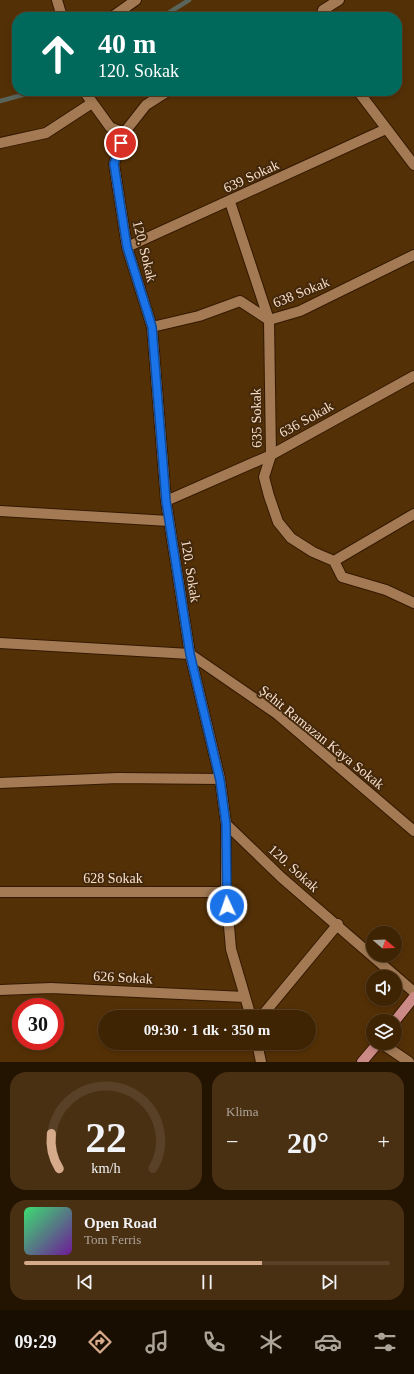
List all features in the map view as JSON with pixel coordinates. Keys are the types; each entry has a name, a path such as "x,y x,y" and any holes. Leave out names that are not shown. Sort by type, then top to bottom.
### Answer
{"main road":[{"path":"401,1014 414,997"},
{"path":"362,1062 372,1050"}],"street":[{"path":"57,0 61,12"},
{"path":"119,12 136,0"},
{"path":"322,12 323,10 339,0"},
{"path":"87,96 110,127 124,133 146,106 161,96"},
{"path":"362,96 414,165"},
{"path":"0,143 46,133 92,103"},
{"name":"639 Sokak","path":"127,247 230,202 386,130"},
{"name":"120. Sokak","path":"124,133 114,164 127,247 152,327 166,501 190,654 220,780 226,824 282,878 338,924 414,992"},
{"name":"635 Sokak","path":"230,202 269,320 271,455 264,477 278,522 291,538 313,552 334,561"},
{"name":"638 Sokak","path":"152,327 199,316 240,301 269,320 300,311 414,255"},
{"name":"636 Sokak","path":"166,501 271,455 414,376"},
{"path":"0,510 169,521"},
{"path":"413,601 386,590 342,577 334,561 414,514"},
{"path":"0,643 190,654"},
{"name":"Şehit Ramazan Kaya Sokak","path":"190,654 277,714 414,831"},
{"path":"0,783 118,778 220,780"},
{"path":"226,824 226,892 231,949 249,1010"},
{"name":"628 Sokak","path":"0,892 226,892"},
{"path":"267,1010 338,924"},
{"name":"626 Sokak","path":"0,990 51,988 245,997"},
{"path":"258,1050 261,1062"},
{"path":"391,1050 409,1062"}],"waterway":[{"path":"170,12 189,0"},
{"path":"0,101 18,96"}],"route":[{"path":"121,143 114,164 127,247 152,327 166,501 190,654 220,780 226,824 227,906"}]}
